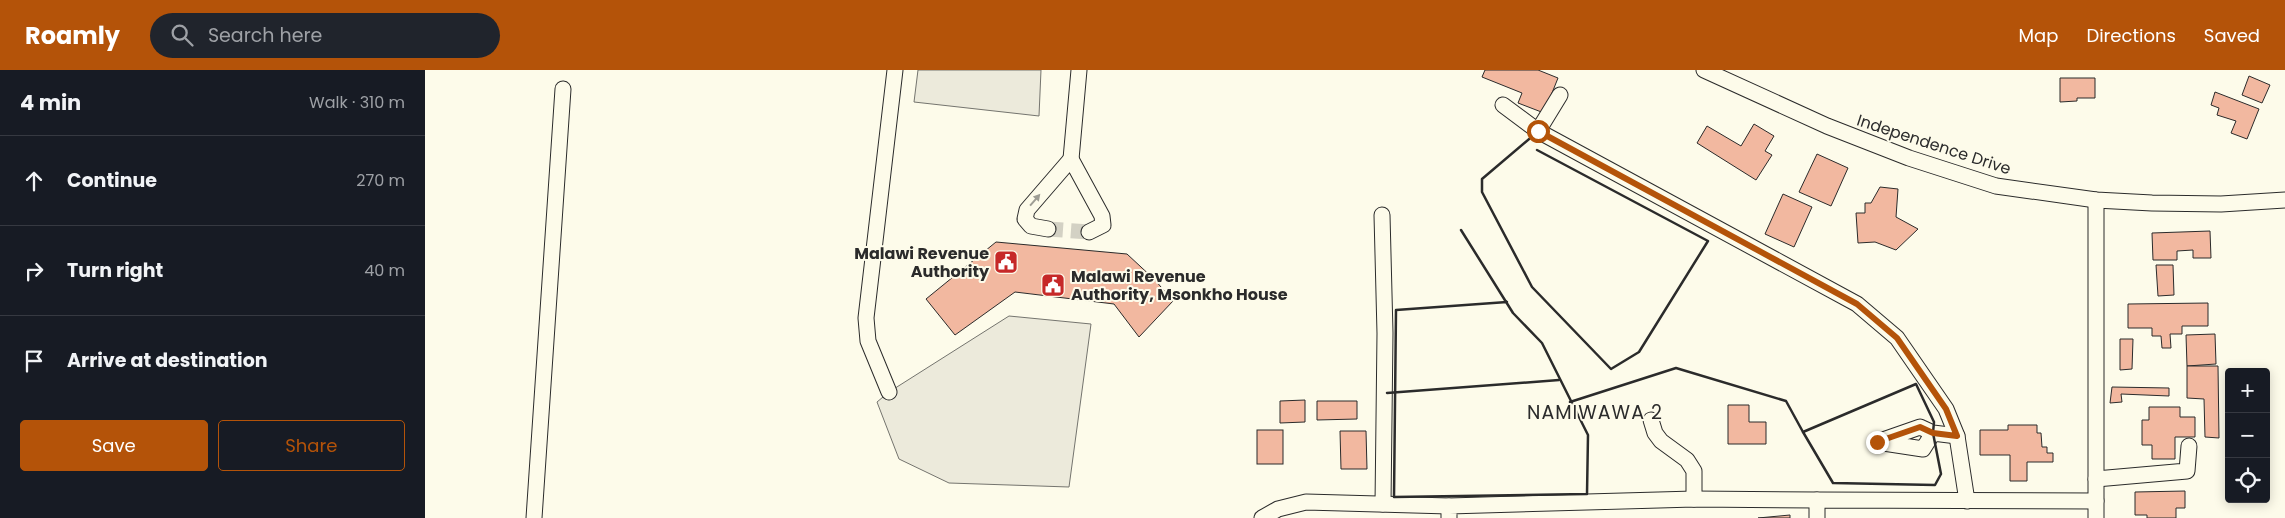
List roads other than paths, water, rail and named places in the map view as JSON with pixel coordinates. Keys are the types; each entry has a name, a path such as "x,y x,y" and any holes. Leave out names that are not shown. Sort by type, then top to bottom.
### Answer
{"street":[{"path":"889,392 867,341 866,318 895,70"},
{"path":"1079,70 1071,159 1103,216 1103,225 1089,232"},
{"name":"Independence Drive","path":"1705,70 1827,126 1909,158 1996,186 2096,200 2221,204 2285,200"},
{"path":"534,518 563,90"},
{"path":"1538,131 1560,95"},
{"path":"1503,105 1538,131 1857,304 1897,338 1946,409 1957,436 1967,501"},
{"path":"1049,229 1031,226 1025,219 1027,210 1071,159"},
{"path":"2096,200 2096,518"},
{"path":"1382,215 1385,333 1383,504"},
{"path":"1651,420 1655,433 1661,441 1687,460 1694,471 1694,499"},
{"path":"1933,433 1957,436"},
{"path":"2096,479 2187,471 2189,446"},
{"path":"1262,518 1277,509 1306,502 1383,504 1449,512 1694,499 2096,501"},
{"path":"1817,500 1817,518"}],"tunnel":[{"path":"1048,229 1089,232"}],"place":[{"name":"Malawi Revenue Authority","path":"1006,262"},
{"name":"Malawi Revenue Authority, Msonkho House","path":"1053,285"}],"district":[{"name":"NAMIWAWA 2","path":"1595,412"}]}
